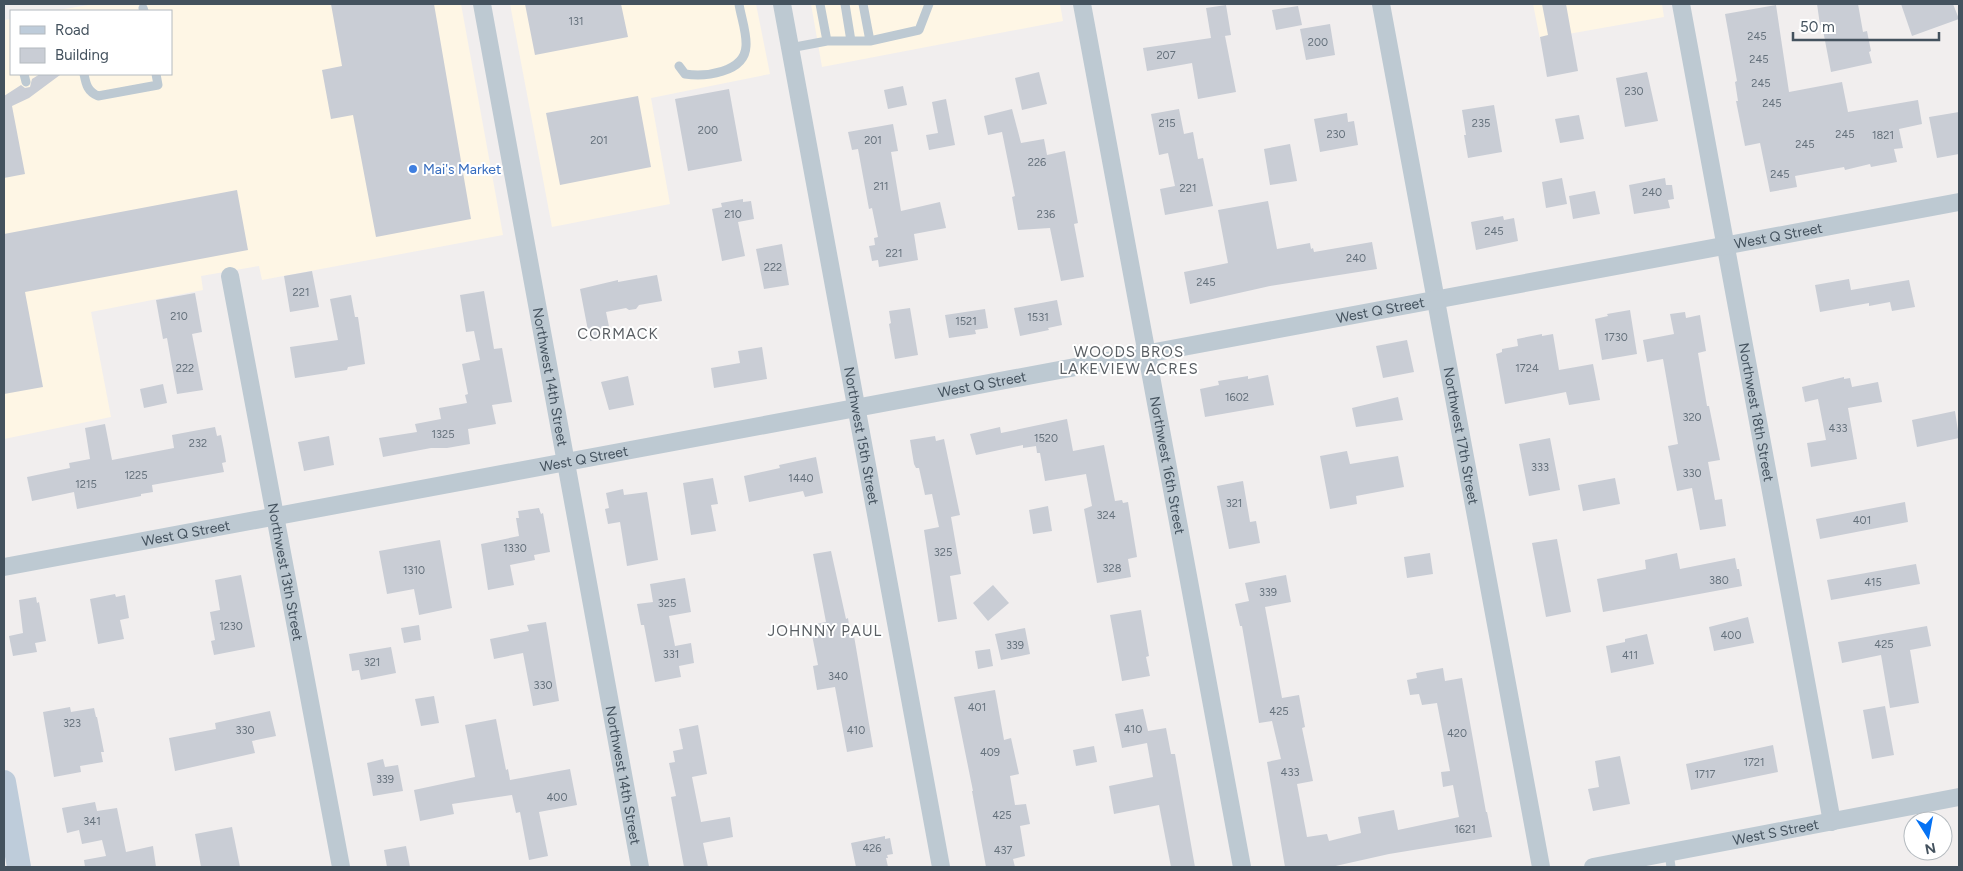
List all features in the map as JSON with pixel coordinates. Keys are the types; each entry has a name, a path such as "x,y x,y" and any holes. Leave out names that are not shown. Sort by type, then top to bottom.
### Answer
{"street":[{"name":"Northwest 14th Street","path":"482,4 640,867"},
{"name":"Northwest 15th Street","path":"782,4 941,867"},
{"name":"Northwest 16th Street","path":"1082,4 1242,867"},
{"name":"Northwest 17th Street","path":"1381,4 1541,867"},
{"name":"Northwest 18th Street","path":"1680,4 1832,822"},
{"name":"West Q Street","path":"4,567 1959,202"},
{"name":"Northwest 13th Street","path":"230,276 341,867"},
{"path":"4,782 19,867"},
{"name":"West S Street","path":"1593,867 1670,860 1832,822 1959,797"}],"lane":[{"path":"679,66 685,74 694,76 730,69 737,64 743,57 746,47 738,4"},
{"path":"820,4 827,41"},
{"path":"845,4 852,41"},
{"path":"863,4 870,41"},
{"path":"790,48 827,41 870,41 919,30 929,4"},
{"path":"84,75 90,92 98,96 158,85 156,75"}],"shaded area":[{"path":"94,4 461,4 503,235 262,280 259,266 201,276 203,290 91,312 111,417 4,439 4,20 10,19 10,75 172,75 172,10 59,10"},
{"path":"510,4 756,4 770,74 651,98 670,204 552,227"},
{"path":"811,4 1060,4 1063,21 822,67"},
{"path":"1533,4 1662,4 1664,17 1540,39"}],"building":[{"name":"Mai's Market","path":"331,4 434,4 471,219 376,237 353,115 331,119 322,70 342,66"},
{"path":"525,4 621,4 628,37 535,55"},
{"path":"1542,4 1566,4 1578,71 1547,77 1540,37 1548,35"},
{"path":"1817,4 1858,4 1863,32 1867,31 1872,63 1831,72"},
{"path":"1901,4 1953,4 1959,19 1912,36"},
{"path":"1226,5 1231,35 1218,37 1225,36 1236,92 1198,99 1192,63 1147,71 1143,48 1211,38 1206,8"},
{"path":"1776,5 1789,92 1842,82 1848,112 1918,100 1922,124 1899,129 1903,148 1894,149 1897,162 1871,167 1870,164 1845,170 1844,167 1795,176 1797,187 1770,192 1760,143 1745,146 1736,101 1738,101 1735,82 1737,81 1725,14"},
{"path":"1298,6 1302,25 1276,30 1272,10"},
{"path":"1330,24 1335,55 1306,60 1300,29"},
{"path":"1039,72 1047,104 1022,110 1015,78"},
{"path":"1647,72 1658,121 1625,127 1616,78"},
{"path":"38,75 60,75 29,98 12,106 25,174 4,178 4,96 21,85 25,88 30,87 32,79"},
{"path":"903,86 907,105 888,109 884,90"},
{"path":"729,89 742,161 688,171 675,99"},
{"path":"638,96 651,167 560,185 546,113"},
{"path":"946,99 955,145 929,150 926,135 938,133 932,102"},
{"path":"1494,105 1502,152 1468,158 1462,110"},
{"path":"1012,109 1021,143 1044,139 1047,155 1065,151 1078,223 1074,224 1084,277 1061,281 1050,228 1018,230 1012,197 1015,196 1002,132 988,135 984,116"},
{"path":"1179,109 1184,134 1193,132 1198,159 1203,158 1213,206 1165,215 1160,189 1175,186 1168,153 1159,155 1151,114"},
{"path":"1959,112 1959,154 1937,158 1929,117"},
{"path":"1347,113 1348,122 1354,121 1358,145 1320,152 1314,119"},
{"path":"1579,115 1584,139 1560,143 1555,119"},
{"path":"893,124 898,151 891,152 901,211 940,202 946,228 914,234 918,260 879,267 878,260 872,261 869,246 875,245 874,238 878,237 872,208 869,209 858,149 852,150 848,132"},
{"path":"1290,144 1297,181 1270,185 1264,149"},
{"path":"1562,178 1567,204 1546,208 1542,182"},
{"path":"1665,178 1666,185 1672,185 1674,199 1668,200 1670,208 1634,214 1629,185"},
{"path":"237,190 248,250 25,292 43,387 4,394 4,234"},
{"path":"1595,191 1600,214 1573,219 1569,196"},
{"path":"743,199 743,202 751,201 754,219 738,222 745,256 722,261 712,209 722,207 721,203"},
{"path":"1268,201 1277,249 1310,243 1311,249 1313,248 1314,252 1372,242 1377,269 1270,286 1190,304 1184,272 1228,263 1218,210"},
{"path":"1503,216 1504,220 1514,218 1518,241 1476,250 1471,222"},
{"path":"782,244 789,285 764,289 756,249"},
{"path":"312,271 319,307 290,312 284,276"},
{"path":"657,275 662,301 639,305 636,309 629,310 626,308 606,312 611,336 590,341 580,289 618,280 618,282"},
{"path":"1849,279 1851,290 1909,280 1915,307 1892,311 1890,302 1869,306 1869,303 1820,312 1815,285"},
{"path":"484,291 494,349 502,348 512,402 492,405 496,424 468,429 470,444 447,448 431,448 383,457 379,438 417,432 415,424 441,419 439,408 467,403 465,395 468,394 462,364 480,360 474,331 466,332 460,295"},
{"path":"195,293 202,332 192,334 203,390 177,394 167,338 163,339 156,300"},
{"path":"351,295 355,317 358,317 365,364 348,367 347,370 295,378 290,347 338,340 330,299"},
{"path":"1057,300 1062,325 1048,328 1049,330 1020,336 1014,308"},
{"path":"910,308 918,355 895,359 889,324 891,323 889,311"},
{"path":"985,309 988,328 975,330 976,334 949,338 945,315"},
{"path":"1630,310 1637,354 1602,360 1595,319 1608,316 1607,314"},
{"path":"1685,312 1686,318 1700,315 1706,351 1698,353 1707,406 1709,406 1720,460 1708,462 1715,500 1722,499 1726,526 1700,530 1692,488 1677,491 1668,446 1678,444 1663,359 1647,362 1643,340 1674,334 1670,314"},
{"path":"1542,334 1542,336 1553,334 1559,370 1593,364 1600,400 1569,405 1566,392 1505,404 1496,354 1502,352 1502,349 1518,346 1517,339"},
{"path":"1407,340 1414,372 1383,378 1376,346"},
{"path":"762,347 767,379 714,388 711,368 740,363 738,351"},
{"path":"1268,375 1274,405 1205,417 1200,389 1219,385 1218,381 1248,376 1248,379"},
{"path":"628,376 634,405 609,410 601,382"},
{"path":"1844,377 1844,379 1850,378 1852,387 1878,382 1882,402 1848,408 1857,459 1811,467 1807,443 1826,440 1818,399 1805,402 1802,387"},
{"path":"163,384 167,403 144,408 140,389"},
{"path":"1398,397 1403,420 1356,427 1352,408"},
{"path":"1955,411 1959,438 1917,447 1912,420"},
{"path":"1067,419 1073,451 1104,445 1115,501 1122,500 1123,503 1128,502 1137,557 1128,559 1131,577 1097,583 1084,509 1092,506 1086,474 1045,481 1040,453 1037,453 1036,446 1023,448 1023,445 976,455 970,434 1000,427 1001,433"},
{"path":"105,424 112,460 174,448 172,435 215,427 217,436 221,435 226,462 222,463 224,472 152,485 153,492 141,494 141,496 77,509 74,492 32,501 27,477 70,468 69,463 90,459 85,428"},
{"path":"329,436 334,465 304,471 298,442"},
{"path":"935,436 936,441 944,439 960,515 951,517 961,574 950,576 957,619 938,622 924,530 939,527 932,494 925,495 919,468 916,468 914,464 910,440"},
{"path":"1550,438 1560,490 1529,496 1519,444"},
{"path":"1347,451 1350,464 1398,456 1404,487 1356,496 1357,504 1330,509 1320,456"},
{"path":"816,457 823,493 805,497 803,491 749,502 744,476 780,468 779,465"},
{"path":"713,478 718,504 711,505 716,531 691,535 683,483"},
{"path":"1615,478 1620,504 1583,511 1578,485"},
{"path":"1243,481 1250,522 1256,521 1260,543 1229,549 1217,486"},
{"path":"623,489 624,495 647,492 658,560 627,566 620,522 608,524 605,509 609,508 606,493"},
{"path":"1905,502 1908,522 1820,539 1816,519"},
{"path":"1048,506 1052,531 1033,534 1029,510"},
{"path":"539,508 541,514 543,513 550,552 534,555 535,560 510,565 514,585 488,590 481,544 519,536 516,518 519,518 518,511"},
{"path":"1557,539 1571,612 1546,617 1532,543"},
{"path":"440,540 452,608 419,615 414,589 387,594 379,551"},
{"path":"831,551 846,619 848,618 850,631 853,630 873,747 847,752 835,687 817,690 813,666 818,665 810,625 826,622 813,554"},
{"path":"1430,553 1433,574 1407,578 1404,557"},
{"path":"1677,553 1680,569 1735,558 1742,586 1603,612 1597,579 1646,569 1645,560"},
{"path":"1916,564 1920,584 1831,600 1827,580"},
{"path":"241,575 255,647 214,655 211,641 215,640 210,612 220,610 215,580"},
{"path":"1286,575 1291,602 1265,607 1282,698 1299,695 1305,727 1302,728 1313,781 1297,784 1307,837 1327,834 1329,841 1361,833 1358,817 1394,810 1398,830 1459,817 1453,785 1443,787 1441,772 1450,771 1437,703 1422,705 1419,694 1410,695 1407,680 1417,678 1416,673 1443,668 1445,681 1462,678 1492,837 1389,854 1331,867 1285,867 1267,762 1281,759 1272,721 1259,723 1242,626 1240,626 1235,604 1249,601 1245,583"},
{"path":"685,578 691,612 669,616 675,646 691,643 694,663 679,666 681,677 655,682 644,625 641,625 637,604 653,602 650,584"},
{"path":"993,585 1009,603 988,621 973,603"},
{"path":"115,594 116,597 125,595 129,618 120,620 124,639 98,644 90,599"},
{"path":"36,597 37,603 39,602 46,641 35,643 37,652 13,656 9,636 23,633 19,600"},
{"path":"1141,610 1149,656 1146,657 1150,676 1122,681 1110,615"},
{"path":"1748,617 1754,643 1714,651 1709,627"},
{"path":"546,622 559,701 533,706 523,653 494,659 490,639 529,631 527,625"},
{"path":"419,625 421,640 404,643 401,628"},
{"path":"1927,626 1931,646 1910,650 1919,703 1890,708 1881,655 1842,663 1838,642"},
{"path":"1025,628 1030,654 1001,660 995,634"},
{"path":"1647,634 1654,664 1611,673 1606,646"},
{"path":"391,647 396,673 361,680 359,670 352,671 349,654"},
{"path":"990,649 993,666 978,669 975,651"},
{"path":"995,690 1004,740 1011,738 1019,774 1010,776 1015,805 1026,804 1030,824 1020,826 1025,856 1013,859 1015,867 986,867 954,697"},
{"path":"434,696 439,723 421,726 415,699"},
{"path":"1885,706 1894,755 1872,759 1863,710"},
{"path":"70,707 71,712 94,708 104,752 101,752 103,762 80,766 81,772 54,777 43,712"},
{"path":"1143,709 1148,731 1166,728 1171,754 1175,754 1195,867 1171,867 1159,805 1114,814 1109,786 1153,777 1147,743 1122,748 1115,714"},
{"path":"270,711 276,736 252,741 255,753 175,771 169,738 216,729 215,723"},
{"path":"496,719 506,770 508,769 510,780 570,769 577,805 539,812 548,856 529,860 520,812 516,813 512,795 452,804 454,814 420,821 414,790 475,777 465,725"},
{"path":"698,725 707,774 692,777 701,822 730,817 733,837 703,843 708,867 684,867 671,797 676,796 669,763 675,762 673,751 683,749 679,729"},
{"path":"1773,745 1778,772 1691,790 1686,764"},
{"path":"1094,746 1097,762 1076,766 1073,750"},
{"path":"1620,756 1630,804 1593,811 1588,789 1599,787 1595,761"},
{"path":"383,759 385,767 398,765 403,791 373,796 367,763"},
{"path":"95,802 97,811 117,808 126,852 153,846 156,867 85,867 84,860 106,856 102,840 82,844 79,830 67,833 62,808"},
{"path":"232,827 240,867 201,867 195,834"},
{"path":"885,836 885,839 890,838 893,854 887,855 888,867 856,867 851,843"},
{"path":"406,846 410,867 387,867 384,850"}],"place":[{"name":"Mai's Market","path":"413,169"}],"district":[{"name":"CORMACK","path":"618,334"},
{"name":"WOODS BROS LAKEVIEW ACRES","path":"1129,360"},
{"name":"JOHNNY PAUL","path":"825,631"}]}
